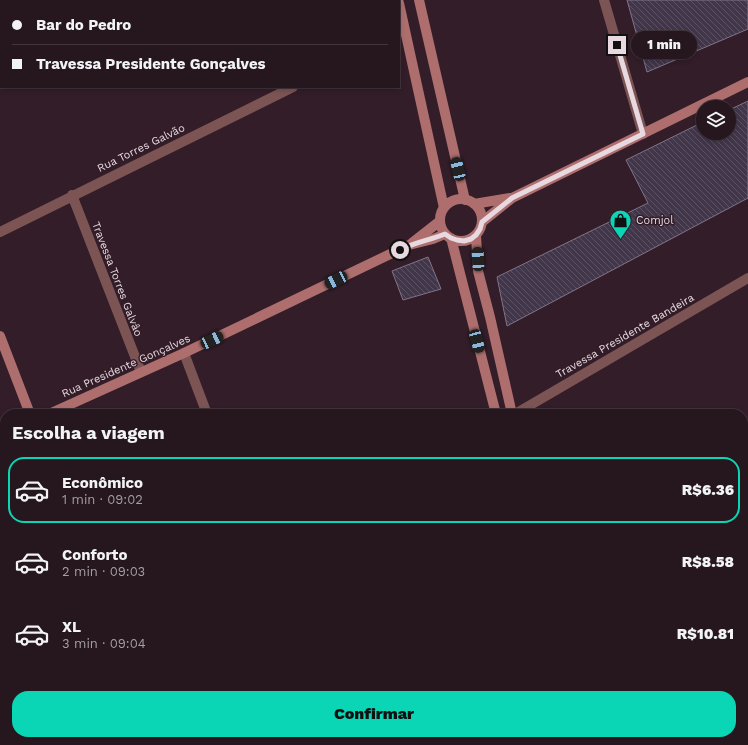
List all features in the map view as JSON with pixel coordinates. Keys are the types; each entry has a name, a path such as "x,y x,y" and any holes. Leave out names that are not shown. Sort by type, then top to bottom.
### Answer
{"street":[{"path":"419,0 469,202 479,209 482,216 480,229 471,239 464,241 448,236"},
{"path":"604,0 643,134"},
{"path":"400,12 402,34 444,208"},
{"path":"482,222 512,198 748,82"},
{"name":"Rua Torres Galvão","path":"0,232 72,195 291,88"},
{"name":"Travessa Torres Galvâo","path":"72,195 140,372"},
{"path":"495,409 448,236 442,228 440,221 444,208 448,203 455,200 469,202 512,198"},
{"name":"Rua Presidente Gonçalves","path":"409,245 440,221"},
{"path":"476,235 478,271 512,409"},
{"name":"Rua Presidente Gonçalves","path":"59,409 184,353 409,245 448,236"},
{"name":"Travessa Presidente Bandeira","path":"522,409 748,278"},
{"path":"0,336 28,409"},
{"path":"184,353 205,409"}],"building":[{"path":"627,0 748,0 748,29 647,72"},
{"name":"Comjol","path":"748,101 748,198 507,326 497,277 648,203 626,160 696,125 696,140 736,140 736,107"},
{"path":"428,257 441,289 403,300 392,271"}],"place":[{"name":"Comjol","path":"621,240"}],"route":[{"path":"400,250 409,245 433,239 445,234 457,240 464,241 471,239 480,229 482,222 512,198 643,134 617,45"}]}
